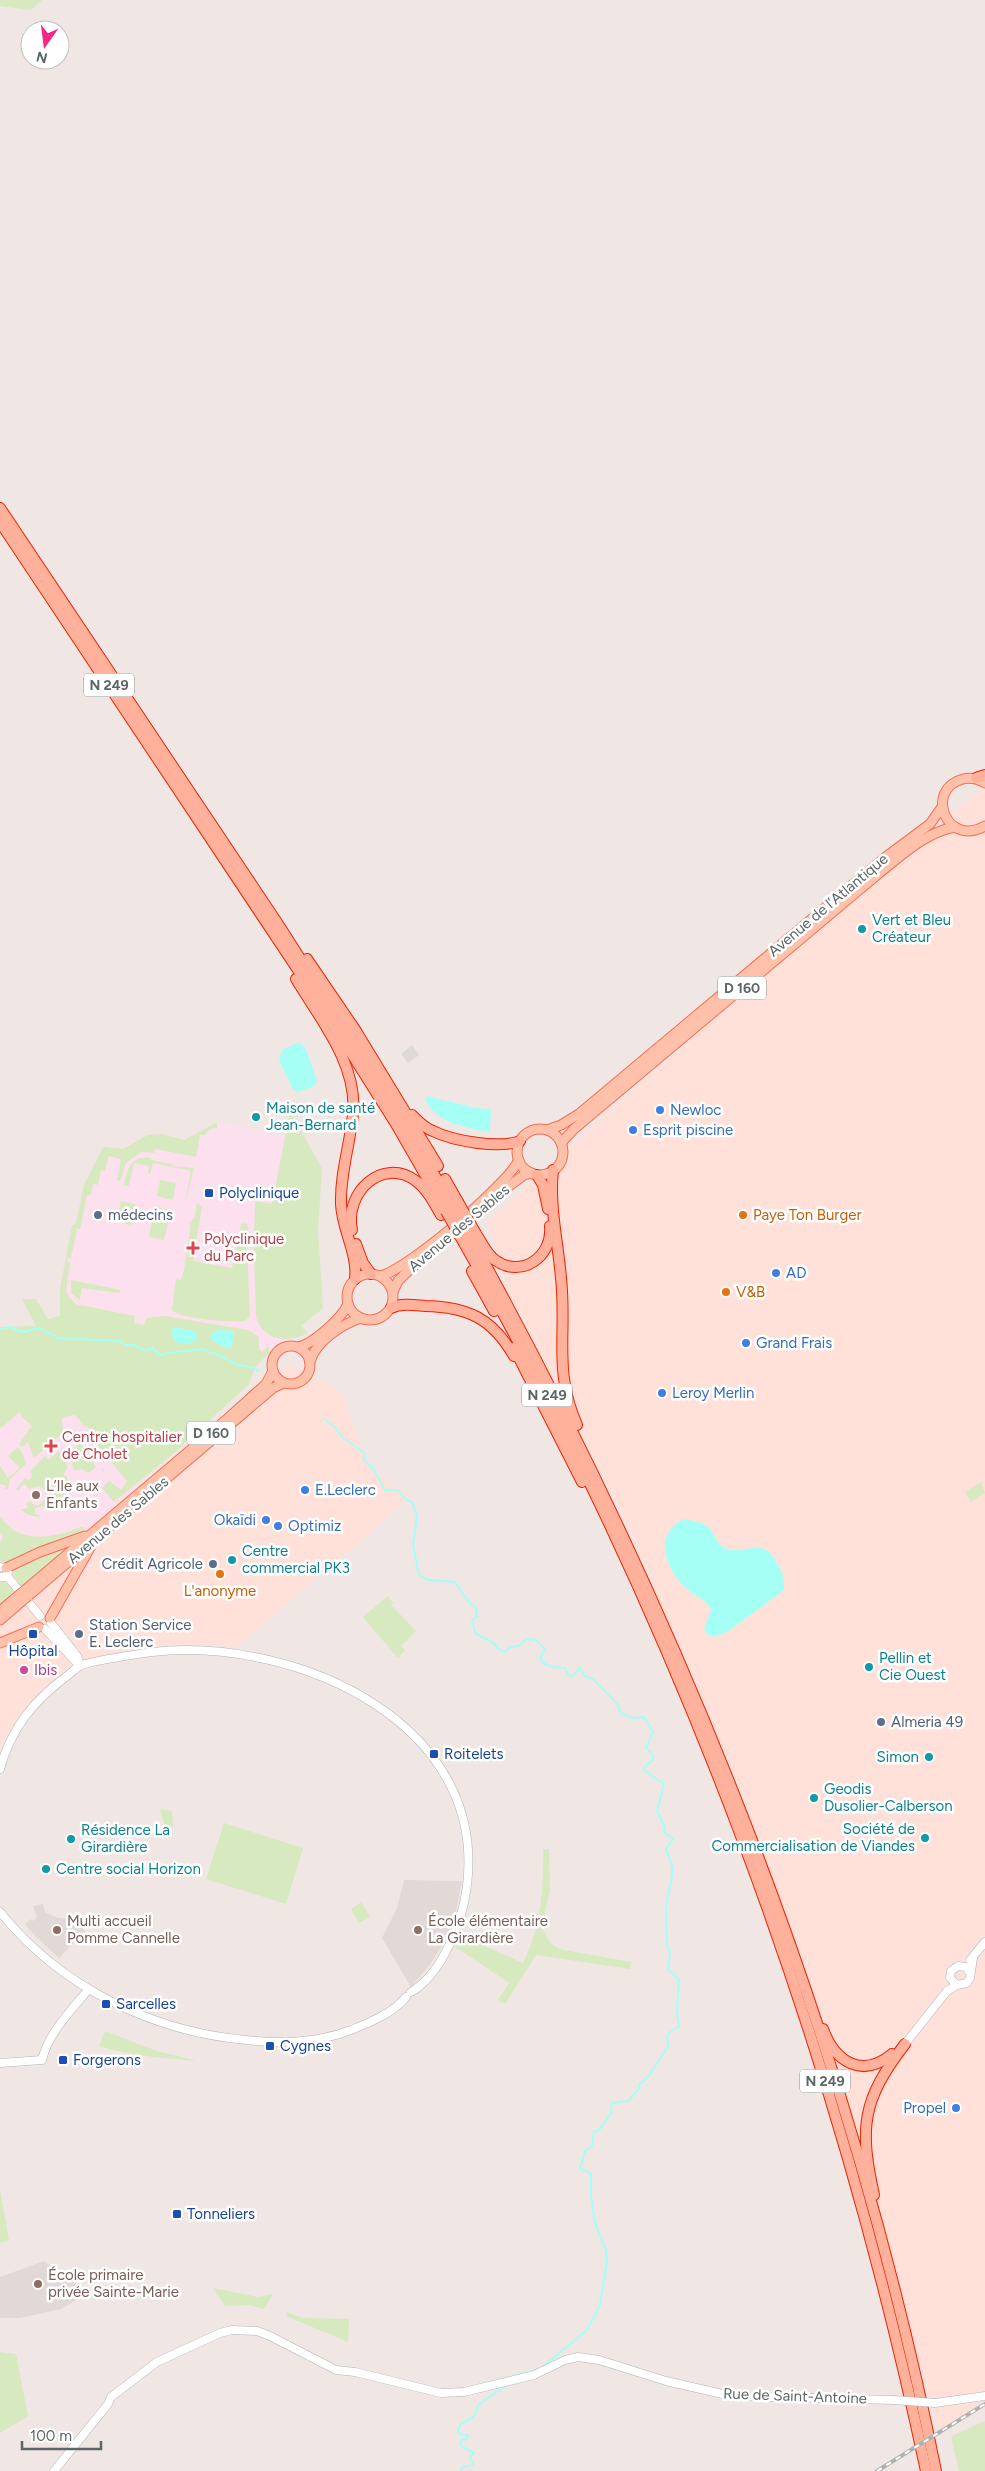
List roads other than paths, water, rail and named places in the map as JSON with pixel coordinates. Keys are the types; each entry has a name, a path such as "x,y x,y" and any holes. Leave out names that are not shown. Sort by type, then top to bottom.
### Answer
{"highway":[{"name":"N 249","path":"0,508 284,942 383,1088 449,1208 523,1334 598,1482 662,1621 714,1743 803,1984 882,2245 936,2471"},
{"name":"N 249","path":"0,522 276,929"},
{"name":"N 249","path":"276,929 285,928 284,942"},
{"name":"N 249","path":"299,964 337,1001 395,1094 449,1208 536,1373 622,1551 711,1758 756,1876 797,1993 866,2219 926,2471"},
{"name":"N 249","path":"299,964 351,1080 353,1113 342,1182 341,1206 354,1258 355,1279"},
{"name":"N 249","path":"395,1094 400,1097 418,1122 432,1131 490,1144 511,1144 520,1140"},
{"name":"N 249","path":"553,1170 552,1193 563,1297 562,1378 567,1402 598,1473 598,1482"},
{"name":"N 249","path":"376,1275 361,1257 350,1221 353,1202 365,1184 375,1178 389,1174 409,1178 449,1208"},
{"name":"N 249","path":"468,1241 506,1266 516,1268 535,1262 548,1245 551,1234 545,1194 535,1174"},
{"name":"N 249","path":"468,1241 529,1377 615,1546 622,1551"},
{"name":"N 249","path":"390,1308 402,1305 444,1306 479,1317 502,1336 523,1372 529,1377"},
{"name":"N 249","path":"803,1984 809,1990 832,2047 842,2059 855,2065 870,2065 885,2060 904,2044"},
{"name":"N 249","path":"882,2245 883,2236 866,2159 865,2125 876,2085 904,2044"}],"main road":[{"name":"Avenue de l’Atlantique","path":"547,1130 561,1126 579,1114 887,856 930,824 942,807 944,794 950,785 966,778 982,779"},
{"path":"942,807 948,822 955,827 969,831 985,826"},
{"name":"Avenue de l’Atlantique","path":"562,1143 574,1129 878,874 927,837 943,829 955,827"},
{"path":"532,1130 547,1130 553,1133 562,1143 562,1157 553,1170 535,1174 519,1160 517,1153 520,1140 532,1130"},
{"name":"Avenue des Sables","path":"376,1275 404,1265 475,1207 509,1175 519,1160"},
{"name":"Avenue des Sables","path":"393,1292 398,1281 408,1270 509,1186 524,1175 535,1174"},
{"path":"376,1275 386,1280 393,1292 390,1308 381,1318 374,1320 361,1318 340,1328 314,1352 308,1374 304,1380 292,1384 283,1383 277,1378 273,1371 272,1361 278,1351 289,1346 298,1347 308,1344 342,1315 348,1304 349,1288 355,1279 376,1275"},
{"path":"348,1304 361,1318"},
{"path":"298,1347 306,1353 310,1362"},
{"name":"Avenue des Sables","path":"93,1537 266,1384 273,1371"},
{"name":"Avenue des Sables","path":"0,1620 23,1596 93,1537 273,1388 283,1383"},
{"path":"3,1572 40,1552 93,1537"},
{"path":"0,1643 45,1623 93,1537"},
{"name":"Avenue des Sables","path":"0,1611 23,1596"}],"street":[{"path":"3,1572 80,1666"},
{"path":"0,1769 9,1742 30,1708 80,1666 136,1654 168,1650 205,1650 250,1655 310,1672 343,1686 388,1714 421,1741 431,1752 455,1796 465,1828 468,1865 466,1890 455,1931 438,1964 426,1980 376,2019 341,2034 312,2040 272,2042 219,2038 178,2029 125,2009 88,1990 39,1953 0,1912"},
{"path":"904,2044 946,1991 952,1968 962,1965 973,1958 985,1942"},
{"path":"946,1991 957,1985 967,1983 973,1958"},
{"path":"962,1965 970,1972"},
{"path":"950,1979 957,1985"},
{"path":"0,2063 42,2060 44,2050 55,2032 88,1990"},
{"name":"Rue de Saint-Antoine","path":"54,2471 108,2404 111,2397 157,2362 220,2333 232,2330 257,2331 270,2336 336,2370 354,2372 441,2393 464,2392 534,2375 565,2360 578,2357 599,2360 666,2381 731,2396 894,2400 935,2403 962,2401 984,2395"}],"water":[{"path":"301,1043 305,1047 317,1081 314,1086 298,1092 293,1089 279,1060 282,1050"},
{"path":"427,1096 475,1108 491,1109 490,1132 462,1126 445,1119 431,1108 425,1100"},
{"path":"173,1327 196,1331 197,1339 189,1344 178,1343 171,1335"},
{"path":"217,1330 234,1331 232,1348 222,1346 211,1339 209,1336"},
{"path":"684,1519 699,1522 706,1526 712,1531 723,1547 730,1550 758,1547 764,1549 771,1554 780,1569 784,1578 784,1589 727,1632 715,1637 707,1634 704,1629 711,1610 709,1605 681,1583 666,1558 666,1540 669,1532"}],"waterway":[{"path":"0,1329 9,1327 24,1332 39,1328 58,1338 120,1341 125,1345 134,1345 146,1351 153,1348 160,1355 204,1349 235,1364 258,1371"},
{"path":"324,1419 335,1427 341,1436 364,1453 364,1460 373,1468 385,1490 398,1490 405,1499 412,1502 417,1516 413,1545 419,1575 428,1580 455,1582 476,1608 477,1617 472,1620 475,1633 495,1644 497,1648 504,1652 511,1647 519,1646 527,1639 536,1640 545,1649 540,1658 545,1664 565,1668 568,1675 573,1676 580,1668 584,1676 593,1679 618,1704 619,1710 623,1714 632,1718 644,1717 653,1732 646,1748 653,1755 653,1760 644,1767 645,1771 664,1784 657,1811 664,1825 665,1833 673,1839 666,1849 672,1865 672,1877 666,1906 667,1945 670,1952 668,1970 679,1979 677,2012 679,2027 670,2032 667,2037 669,2045 648,2077 639,2084 640,2088 628,2101 612,2103 611,2113 600,2129 594,2132 592,2146 585,2151 580,2169 591,2173 591,2196 595,2223 606,2250 607,2262 600,2305 587,2330 541,2368"},
{"path":"513,2376 537,2370"},
{"path":"461,2471 462,2467 473,2465 470,2457 474,2453 461,2446 461,2440 467,2439 468,2436 458,2433 459,2426 474,2416 478,2405 505,2386"}],"railway":[{"path":"877,2471 985,2404"}],"place":[{"name":"Vert et Bleu Créateur","path":"862,929"},
{"name":"Newloc","path":"660,1110"},
{"name":"Maison de santé Jean-Bernard","path":"256,1117"},
{"name":"Esprit piscine","path":"633,1130"},
{"name":"Polyclinique","path":"209,1193"},
{"name":"médecins","path":"98,1215"},
{"name":"Paye Ton Burger","path":"743,1215"},
{"name":"Polyclinique du Parc","path":"193,1248"},
{"name":"AD","path":"776,1273"},
{"name":"V&B","path":"726,1292"},
{"name":"Grand Frais","path":"746,1343"},
{"name":"Leroy Merlin","path":"662,1393"},
{"name":"Centre hospitalier de Cholet","path":"51,1446"},
{"name":"E.Leclerc","path":"305,1490"},
{"name":"L’Ile aux Enfants","path":"36,1495"},
{"name":"Okaïdi","path":"266,1520"},
{"name":"Optimiz","path":"278,1526"},
{"name":"Centre commercial PK3","path":"232,1560"},
{"name":"Crédit Agricole","path":"213,1564"},
{"name":"L'anonyme","path":"220,1574"},
{"name":"Hôpital","path":"33,1634"},
{"name":"Station Service E. Leclerc","path":"79,1634"},
{"name":"Pellin et Cie Ouest","path":"869,1667"},
{"name":"Ibis","path":"24,1670"},
{"name":"Almeria 49","path":"881,1722"},
{"name":"Roitelets","path":"434,1754"},
{"name":"Simon","path":"929,1757"},
{"name":"Geodis Dusolier-Calberson","path":"814,1798"},
{"name":"Société de Commercialisation de Viandes","path":"925,1838"},
{"name":"Résidence La Girardière","path":"71,1839"},
{"name":"Centre social Horizon","path":"46,1869"},
{"name":"Multi accueil Pomme Cannelle","path":"57,1930"},
{"name":"École élémentaire La Girardière","path":"418,1930"},
{"name":"Sarcelles","path":"106,2004"},
{"name":"Cygnes","path":"270,2046"},
{"name":"Forgerons","path":"63,2060"},
{"name":"Propel","path":"956,2108"},
{"name":"Tonneliers","path":"177,2214"},
{"name":"École primaire privée Sainte-Marie","path":"38,2284"}]}
